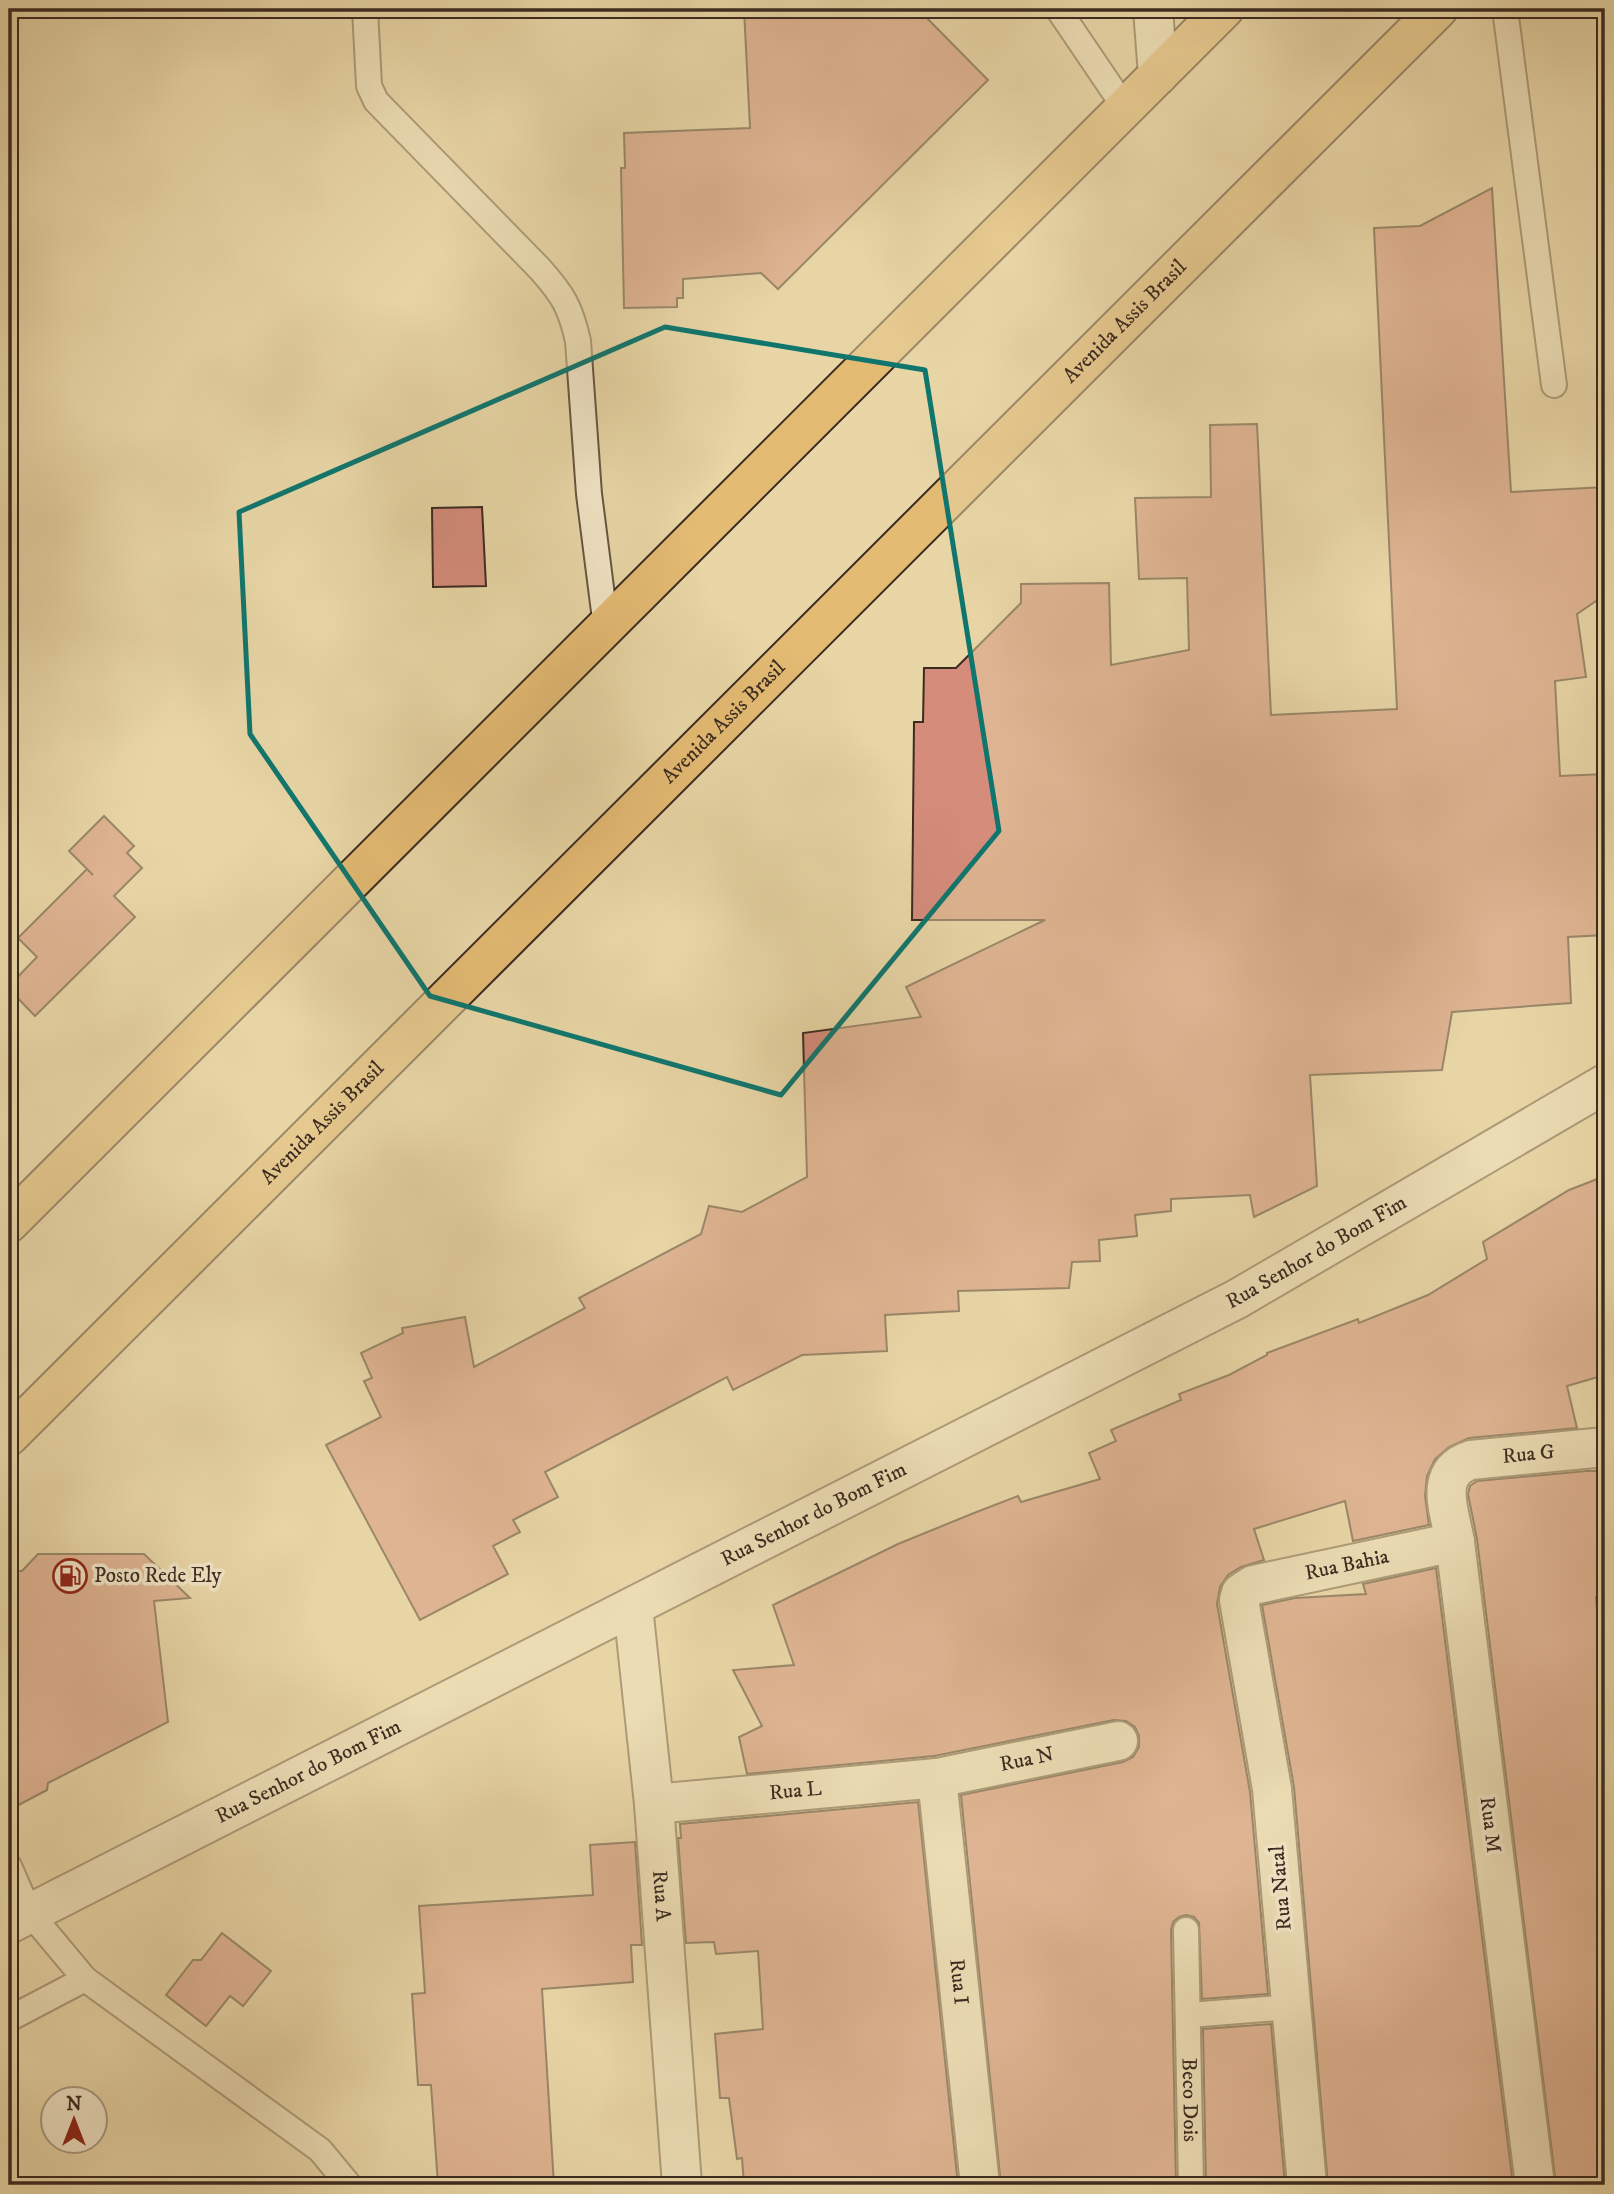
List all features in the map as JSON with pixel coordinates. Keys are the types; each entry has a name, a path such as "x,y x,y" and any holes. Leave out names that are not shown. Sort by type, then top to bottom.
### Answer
{"main road":[{"path":"9,1223 1224,9"},
{"name":"Avenida Assis Brasil","path":"9,1436 1438,9"}],"street":[{"path":"1153,9 1158,75"},
{"name":"Rua Senhor do Bom Fim","path":"19,1918 1237,1299 1605,1084"},
{"name":"Rua G","path":"1454,1468 1471,1460 1605,1447"},
{"name":"Rua M","path":"1454,1468 1445,1485 1455,1542 1535,2185"},
{"name":"Rua Bahia","path":"1241,1593 1253,1585 1455,1542"},
{"name":"Rua Natal","path":"1241,1593 1240,1607 1272,1789 1307,2185"},
{"name":"Rua A","path":"633,1607 654,1804 682,2185"},
{"name":"Rua N","path":"936,1778 1118,1741"},
{"name":"Rua L","path":"654,1804 936,1778"},
{"name":"Rua I","path":"936,1778 980,2185"}],"lane":[{"path":"365,9 369,86 376,101 540,269 564,297 573,318 578,341 589,494 606,627"},
{"path":"1058,9 1125,108"},
{"path":"1505,9 1554,385"},
{"path":"9,1866 19,1918 85,1979 320,2150 349,2185"},
{"name":"Beco Dois","path":"1186,1930 1191,2185"},
{"path":"9,2019 85,1979"},
{"path":"1189,2015 1291,2007"}],"highlighted area":[{"path":"665,327 925,370 999,831 781,1095 430,996 250,734 239,512"}],"building":[{"path":"744,9 918,9 988,80 778,289 761,273 683,279 683,298 677,298 677,307 624,308 621,168 625,168 624,133 750,128"},
{"path":"1492,188 1511,492 1605,487 1605,595 1577,614 1586,677 1555,681 1560,776 1605,774 1605,935 1568,937 1571,1003 1452,1012 1442,1070 1310,1075 1317,1186 1254,1217 1250,1195 1171,1199 1171,1211 1135,1215 1137,1236 1099,1240 1100,1261 1072,1262 1069,1288 958,1291 959,1311 885,1315 887,1351 802,1355 733,1390 727,1377 545,1472 558,1497 513,1520 520,1532 493,1546 508,1574 420,1620 326,1445 381,1417 364,1381 372,1378 361,1353 403,1333 402,1328 465,1317 474,1367 585,1308 579,1298 701,1234 709,1206 742,1212 807,1177 803,1033 921,1017 906,987 1045,920 912,920 914,722 923,722 924,668 956,668 1021,603 1021,584 1109,583 1111,665 1189,650 1187,578 1139,579 1135,498 1211,497 1210,425 1257,424 1271,715 1397,709 1374,228 1420,226"},
{"path":"482,507 486,586 433,587 432,508"},
{"path":"104,816 134,846 127,853 142,868 114,896 135,917 35,1016 9,989 37,957 18,938 87,869 69,851"},
{"path":"1605,1176 1605,1375 1567,1386 1577,1428 1469,1438 1449,1447 1435,1459 1427,1476 1425,1496 1429,1525 1353,1541 1345,1501 1254,1529 1264,1560 1241,1567 1228,1575 1220,1587 1217,1604 1250,1792 1268,1994 1202,1999 1199,1923 1194,1917 1186,1915 1173,1922 1176,2185 1001,2185 961,1795 1123,1762 1133,1757 1139,1747 1139,1736 1135,1727 1126,1721 1114,1720 934,1756 747,1774 739,1737 762,1726 733,1670 794,1665 773,1605 898,1544 1018,1496 1021,1502 1100,1479 1089,1453 1116,1441 1111,1430 1181,1400 1179,1394 1229,1375 1267,1353 1358,1319 1359,1323 1428,1295 1487,1259 1483,1242 1569,1190"},
{"path":"1605,1471 1605,1596 1596,1597 1605,1686 1605,2185 1556,2185 1477,1539 1468,1494 1470,1486 1477,1481"},
{"path":"38,1554 144,1554 190,1598 154,1601 168,1722 48,1783 47,1790 9,1810 9,1571 22,1571"},
{"path":"1436,1568 1513,2185 1328,2185 1294,1787 1262,1605 1295,1598 1366,1594 1363,1584"},
{"path":"918,1802 958,2185 744,2185 742,2158 737,2159 729,2098 720,2098 715,2034 763,2029 758,1951 716,1954 714,1942 686,1943 678,1838 681,1838 680,1824"},
{"path":"635,1842 642,1945 631,1945 633,1982 542,1989 554,2185 438,2185 431,2085 418,2085 412,1994 425,1993 419,1906 593,1895 590,1845"},
{"path":"222,1933 271,1971 243,2006 230,1996 206,2026 166,1995 193,1960 201,1960"},
{"path":"1271,2024 1285,2185 1206,2185 1203,2029"}],"place":[{"name":"Posto Rede Ely","path":"70,1576"}]}
